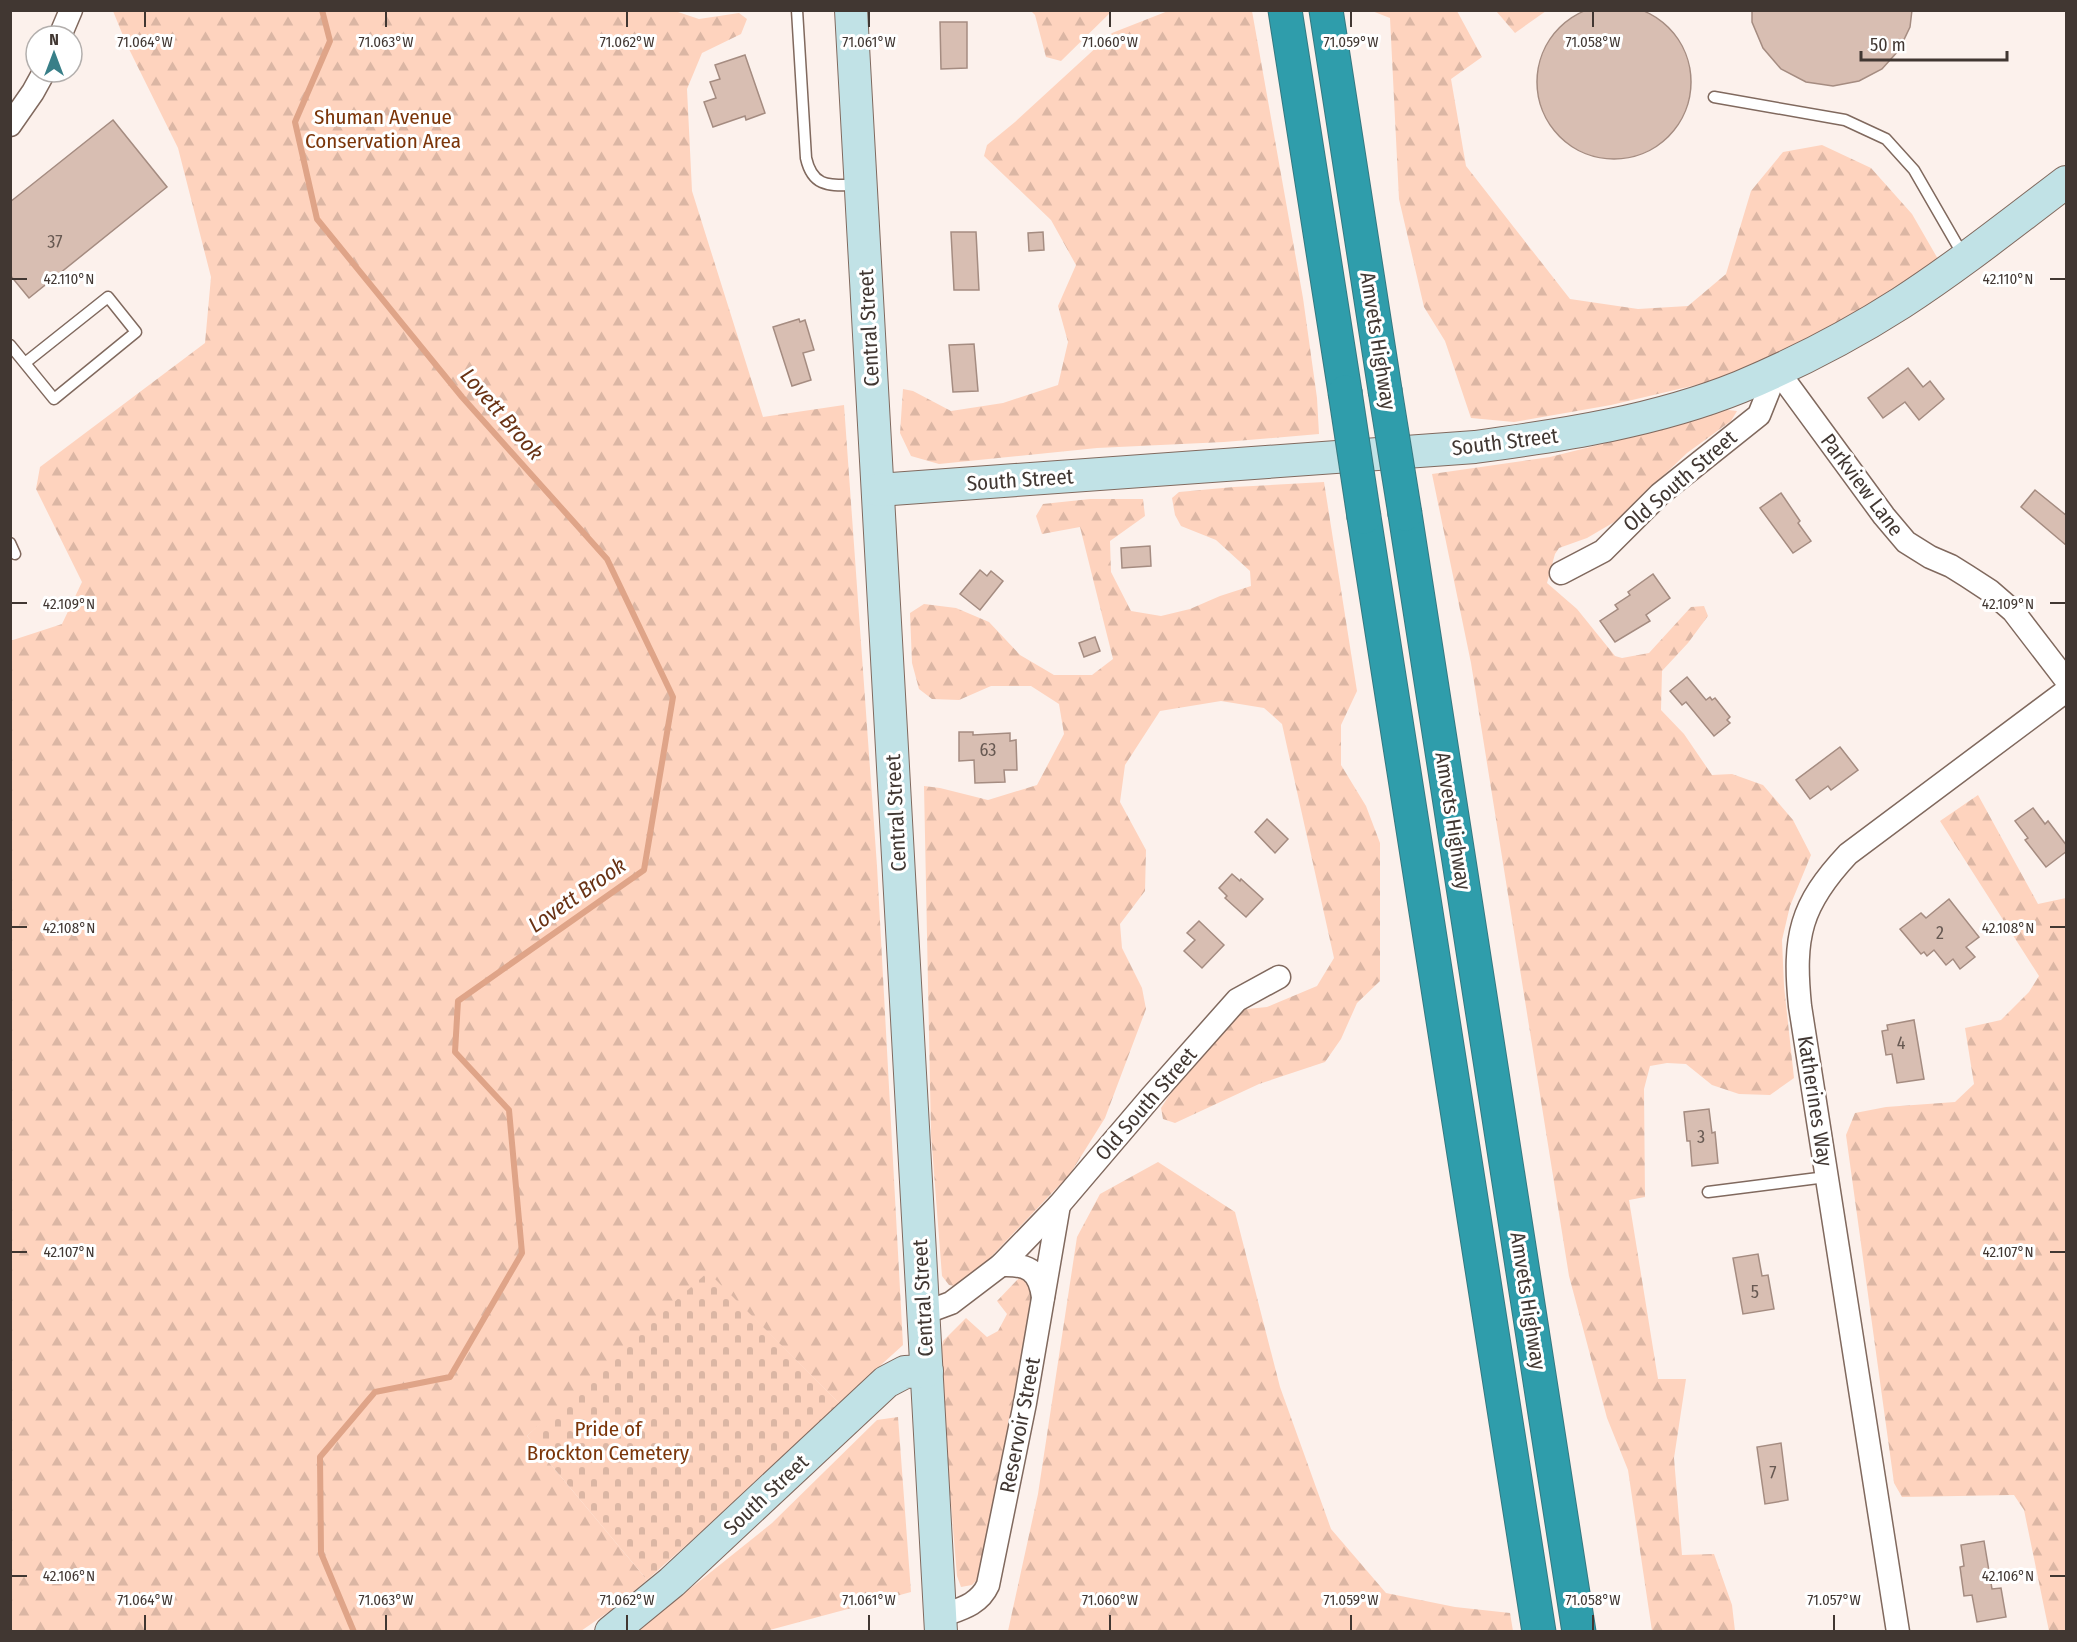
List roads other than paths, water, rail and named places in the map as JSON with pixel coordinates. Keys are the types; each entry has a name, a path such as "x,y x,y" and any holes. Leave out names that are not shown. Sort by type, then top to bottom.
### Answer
{"highway":[{"name":"Amvets Highway","path":"1285,10 1539,1632"},
{"name":"Amvets Highway","path":"1326,10 1580,1632"}],"street":[{"name":"Central Street","path":"851,10 941,1624"},
{"path":"10,125 37,84"},
{"name":"South Street","path":"878,490 1474,447 1559,435 1629,420 1739,387 1777,370 1900,304 2067,182"},
{"name":"Old South Street","path":"1561,573 1603,551 1660,494 1759,415 1777,370"},
{"name":"Parkview Lane","path":"1777,370 1884,516 1906,542 1990,591 2013,611 2067,680"},
{"name":"Katherines Way","path":"1898,1632 1800,1006 1797,976 1799,944 1804,919 1813,898 1828,875 1848,854 2067,691"},
{"name":"Old South Street","path":"1001,1264 1059,1205 1237,1000 1279,977"},
{"name":"Reservoir Street","path":"941,1624 976,1602 984,1595 988,1585 1025,1403 1059,1205"},
{"path":"924,1313 951,1303 1001,1264 1019,1264 1030,1269 1041,1284 1043,1298"},
{"name":"South Street","path":"611,1632 672,1582 886,1382 905,1372 927,1371"}],"lane":[{"path":"798,10 808,169 813,177 825,184 861,185"},
{"path":"1714,97 1845,120 1886,139 1914,170 1965,258"},
{"path":"10,345 54,399 136,332 108,297 25,363"},
{"path":"1708,1192 1826,1177"}],"waterway":[{"name":"Lovett Brook","path":"322,10 330,41 295,122 317,219 462,397 607,559 673,697 644,870 458,1001 455,1052 509,1110 522,1253 450,1377 375,1392 320,1457 321,1553 354,1632"}],"park label":[{"name":"Shuman Avenue Conservation Area","path":"383,129"},
{"name":"Pride of Brockton Cemetery","path":"608,1441"}]}
